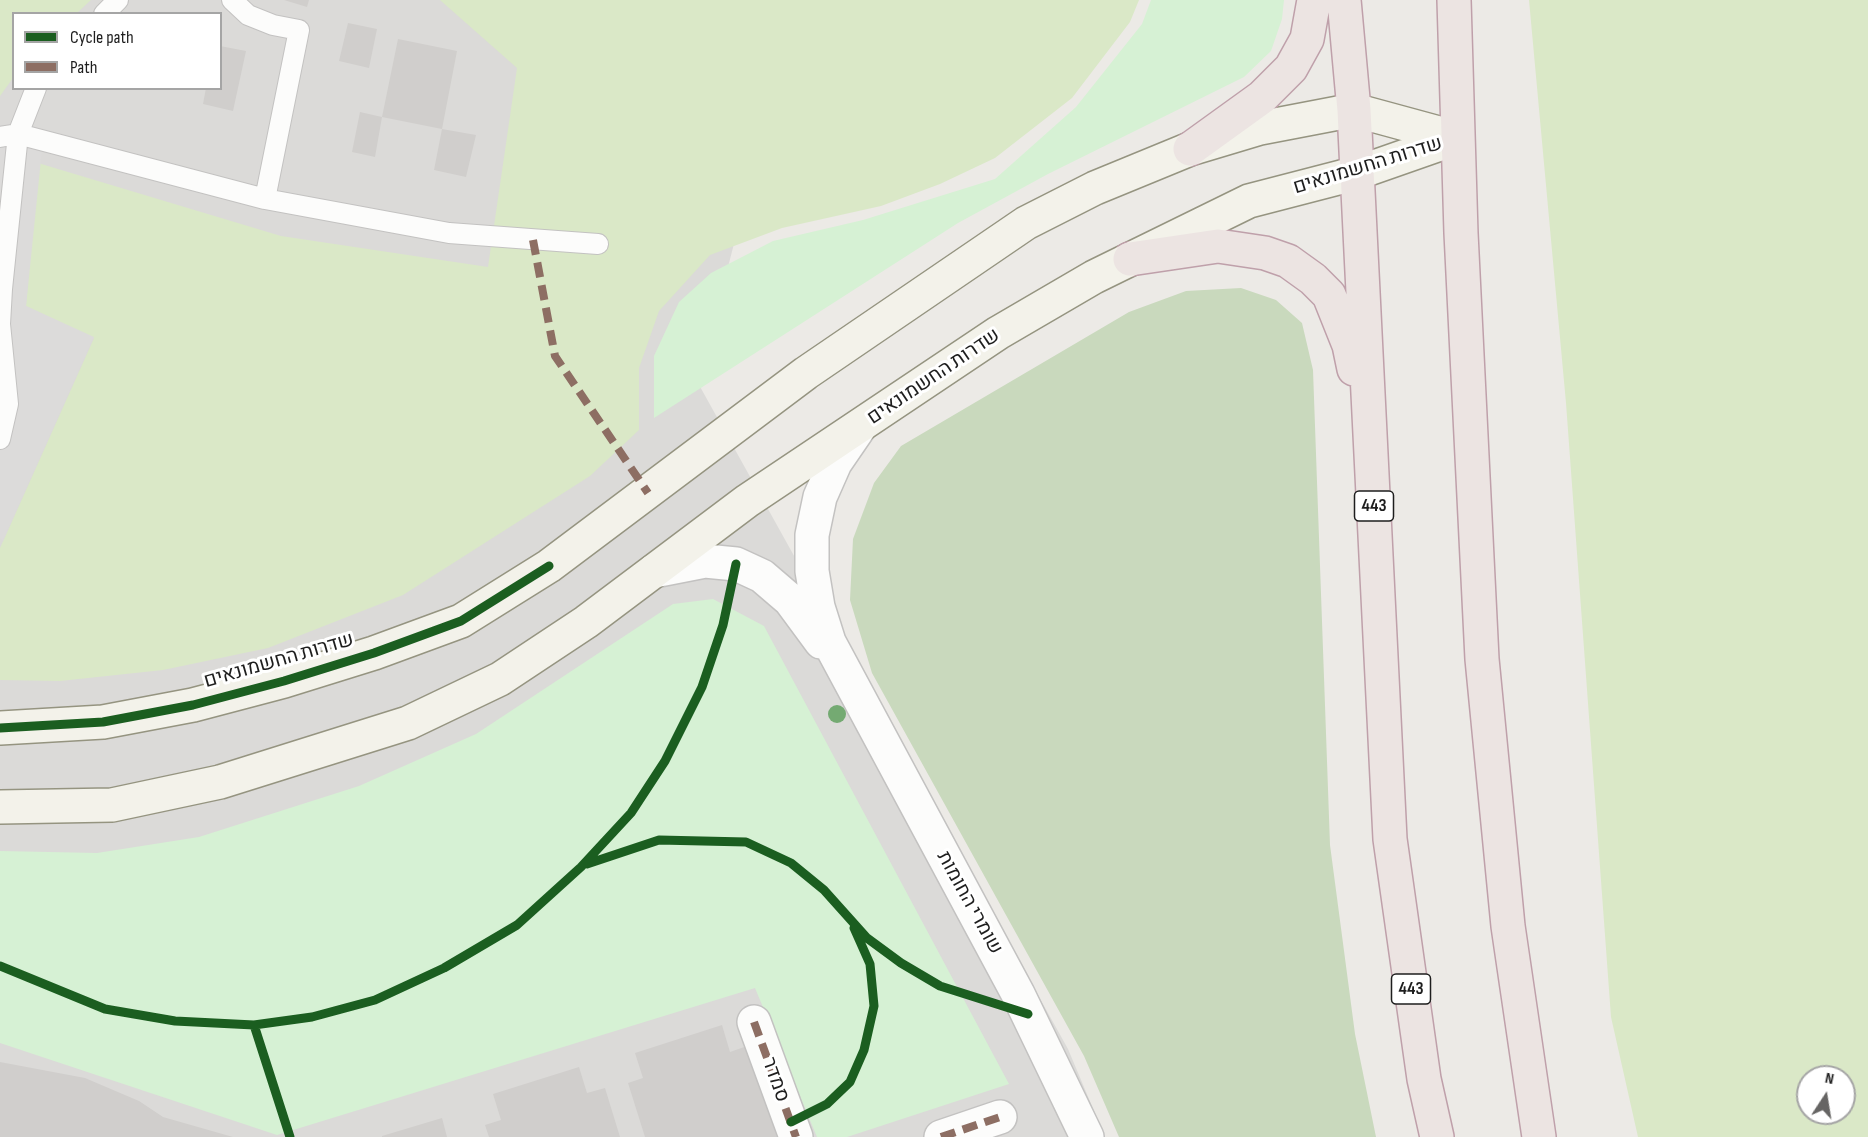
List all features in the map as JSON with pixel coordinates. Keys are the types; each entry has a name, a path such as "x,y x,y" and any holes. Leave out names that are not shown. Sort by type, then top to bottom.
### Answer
{"highway":[{"path":"1190,148 1262,98 1290,68 1307,39 1314,0"},
{"name":"443","path":"1344,0 1354,110 1390,839 1424,1079 1437,1137"},
{"path":"1454,0 1457,138 1482,659 1508,926 1539,1137"},
{"path":"1130,259 1218,246 1265,254 1288,261 1313,279 1329,295 1349,345 1372,462"}],"main road":[{"name":"שדרות החשמונאים","path":"0,728 103,722 193,705 340,663 461,621 549,566 806,373 1026,223 1095,188 1190,148 1260,128 1354,110 1457,138"},
{"name":"שדרות החשמונאים","path":"0,807 112,805 220,782 408,723 500,679 586,622 747,501 999,333 1130,259 1249,201 1357,173 1457,138"}],"street":[{"name":"שומרי החומות","path":"859,428 835,463 820,497 812,535 812,571 818,607 829,642 843,673 1018,994 1087,1137"},
{"name":"שומרי החומות","path":"654,571 705,561 736,564 762,576 790,600 843,673"},
{"name":"סמדר","path":"754,1022 796,1137"},
{"path":"941,1137 1000,1117"}],"lane":[{"path":"106,12 118,0"},
{"path":"232,0 248,15 273,25 299,30 265,199"},
{"path":"0,439 8,404 0,324 9,135 35,90"},
{"path":"9,135 265,199 449,233 598,244"}],"shaded area":[{"path":"0,0 797,0 698,383 1068,1049 1105,1137 0,1137"},
{"path":"22,122 43,140 26,306 94,337 3,541 0,538 0,127"}],"green space":[{"path":"0,0 91,0 78,12 12,12 12,79 0,96"},
{"path":"440,0 1139,0 1130,22 1072,98 995,158 940,184 881,206 782,228 710,255 659,311 639,368 639,430 590,476 403,595 268,648 163,670 60,681 0,680 0,548 94,338 26,306 38,163 281,236 488,267 517,68"},
{"path":"1151,0 1284,0 1282,19 1271,51 1244,77 1048,174 958,223 654,418 654,356 679,302 711,273 773,241 863,220 995,179 1076,107 1142,24"},
{"path":"1529,0 1868,0 1868,1137 1638,1137 1611,1017 1566,403"},
{"path":"1241,288 1276,300 1302,323 1313,370 1330,845 1355,1034 1376,1137 1119,1137 1084,1056 872,673 850,600 853,539 874,483 901,446 1129,312 1186,291"},
{"path":"713,599 764,626 1009,1084 847,1137 817,1137 755,988 277,1135 0,1043 0,851 97,853 199,837 359,786 476,734 673,604"}],"building":[{"path":"284,0 309,0 307,7"},
{"path":"348,23 377,29 369,68 339,61"},
{"path":"398,39 457,51 442,129 382,117"},
{"path":"222,46 246,51 233,111 203,104 206,90 222,90"},
{"path":"360,112 382,117 375,157 352,152"},
{"path":"442,129 476,135 466,177 434,170"},
{"path":"722,1025 730,1052 747,1046 777,1137 645,1137 628,1083 643,1078 635,1053"},
{"path":"0,1062 85,1078 139,1101 163,1117 233,1137 0,1137"},
{"path":"579,1067 587,1093 605,1088 620,1137 489,1137 485,1125 501,1120 493,1094"},
{"path":"442,1118 447,1137 382,1137 382,1136"}],"marked path":[{"path":"533,240 555,356 648,493"},
{"path":"754,1022 796,1137"},
{"path":"941,1137 1000,1117"}],"cycle path":[{"path":"0,966 105,1009 175,1021 254,1025 312,1017 375,1000 444,968 517,925 581,867 631,813 665,761 702,687 723,625 736,564"},
{"path":"0,728 103,722 193,705 284,681 374,653 461,621 549,566"},
{"path":"587,864 659,840 746,842 791,863 824,890 867,938 901,963 940,986 1028,1014"},
{"path":"791,1122 827,1104 850,1082 864,1050 874,1006 870,964 854,928"},
{"path":"254,1025 290,1137"}]}
